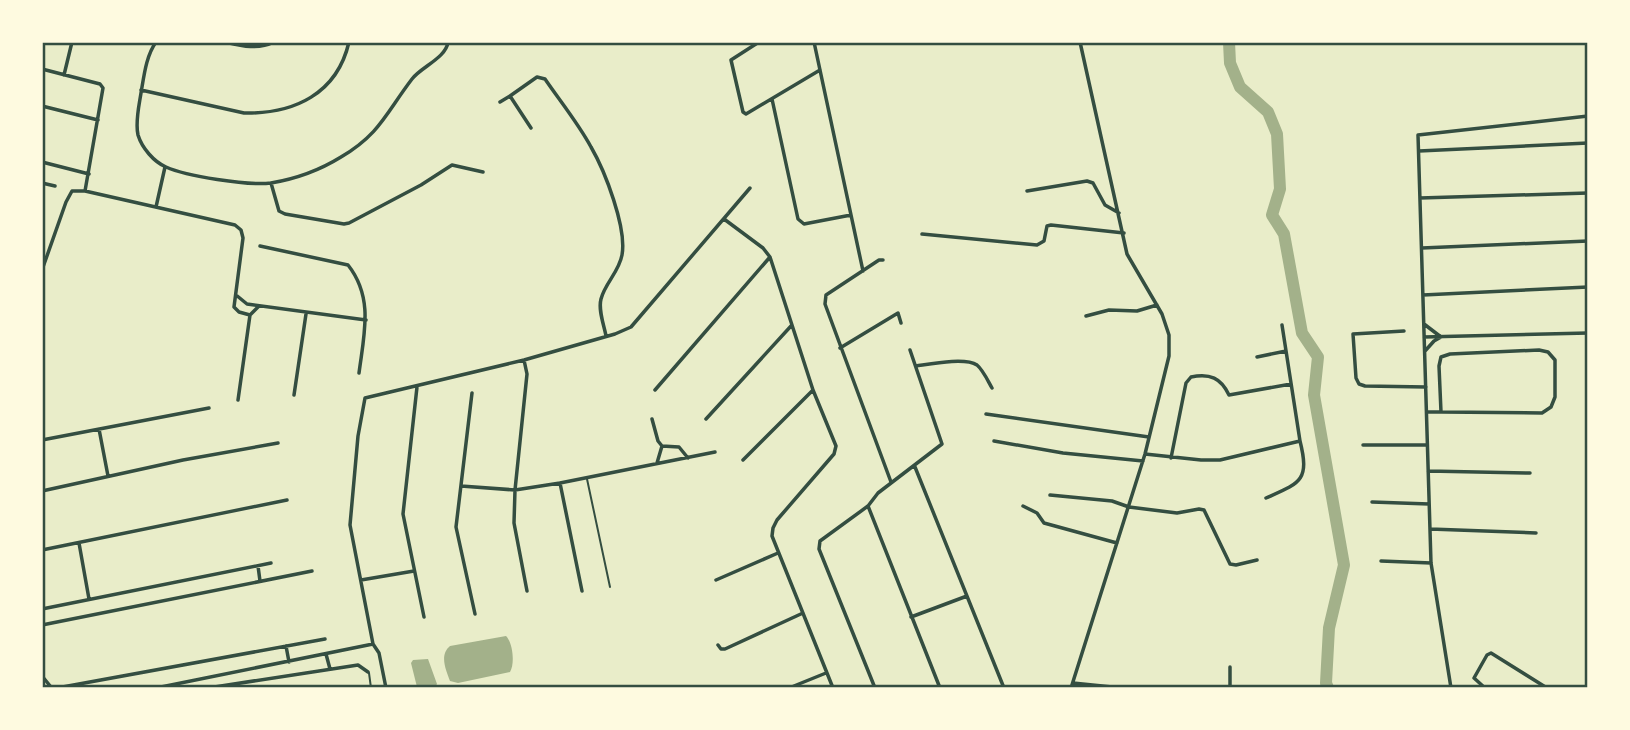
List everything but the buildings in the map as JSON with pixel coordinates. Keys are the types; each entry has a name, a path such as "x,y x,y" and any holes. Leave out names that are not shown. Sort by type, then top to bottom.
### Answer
{"street":[{"path":"64,75 72,42"},
{"path":"156,42 145,67 141,90 137,133 142,145 165,167 245,183 271,183 317,170 340,158 368,138 393,109 414,76 444,51 448,42"},
{"path":"225,42 252,47 267,46 274,42"},
{"path":"141,90 244,113 289,109 312,97 338,72 346,57 349,42"},
{"path":"759,42 731,60 743,112 746,114 820,69"},
{"path":"814,42 863,271"},
{"path":"1080,42 1127,254 1157,305 1169,335 1169,356 1145,454 1072,685 1122,688"},
{"path":"42,69 103,88 85,191"},
{"path":"500,102 537,77 545,79 592,148 613,200 622,228 623,241 617,272 601,299 606,336"},
{"path":"510,96 531,128"},
{"path":"772,99 798,219 804,224 851,215"},
{"path":"42,106 98,120"},
{"path":"1451,688 1435,599 1429,529 1419,135 1588,116"},
{"path":"1419,151 1588,143"},
{"path":"42,162 89,174"},
{"path":"271,183 279,211 349,223 421,185 452,165 483,172"},
{"path":"156,207 165,167"},
{"path":"1027,191 1087,181 1093,183 1105,205 1119,213"},
{"path":"42,183 55,186"},
{"path":"386,688 379,653 373,644 350,525 358,436 365,398 524,360 631,327 750,188"},
{"path":"42,270 65,202 72,191 85,191 235,225 241,230 243,238 234,307 239,312 250,315"},
{"path":"1420,198 1588,193"},
{"path":"724,219 763,248 770,257 813,390 836,446 834,454 777,520 772,536 833,688"},
{"path":"922,234 1037,245 1044,241 1047,226 1052,225 1124,233"},
{"path":"1422,248 1588,241"},
{"path":"260,246 348,265 355,274 367,309 359,373"},
{"path":"655,390 770,257"},
{"path":"883,260 826,295 825,304 891,482"},
{"path":"1423,295 1588,287"},
{"path":"235,294 241,302 247,304 366,320"},
{"path":"1086,316 1109,310 1137,311 1157,305"},
{"path":"238,400 250,315 260,306"},
{"path":"294,395 306,313"},
{"path":"840,348 898,313 901,323"},
{"path":"1424,324 1441,337"},
{"path":"1266,498 1294,486 1305,468 1282,325"},
{"path":"706,419 791,326"},
{"path":"1404,331 1353,334 1356,378 1359,384 1365,386 1426,387"},
{"path":"1424,337 1588,333"},
{"path":"1425,352 1441,337"},
{"path":"875,688 819,550 820,541 868,506 891,482 915,467 942,444 910,350"},
{"path":"1427,412 1542,413 1551,407 1555,397 1555,360 1548,352 1539,350 1450,354 1441,357 1441,412"},
{"path":"1257,357 1286,351"},
{"path":"524,360 527,374 513,523 527,591"},
{"path":"916,366 939,362 972,363 979,366 992,388"},
{"path":"1171,458 1189,378 1213,378 1224,385 1229,395 1291,384"},
{"path":"417,387 403,514 424,617"},
{"path":"743,460 813,390"},
{"path":"472,393 456,523 475,614"},
{"path":"42,440 209,408"},
{"path":"986,414 1149,437"},
{"path":"652,419 662,446 679,447 688,458"},
{"path":"99,429 108,476"},
{"path":"993,441 1063,453 1143,461"},
{"path":"1145,454 1220,460 1300,441"},
{"path":"42,491 278,443"},
{"path":"1363,445 1427,445"},
{"path":"657,464 662,446"},
{"path":"461,486 515,489 715,453"},
{"path":"915,467 1004,688"},
{"path":"1428,471 1530,473"},
{"path":"560,483 582,591"},
{"path":"1050,495 1112,501 1129,507 1177,513 1204,510 1230,564 1256,560"},
{"path":"42,550 287,500"},
{"path":"1372,502 1429,504"},
{"path":"868,506 940,688"},
{"path":"1023,506 1037,513 1044,523 1117,543"},
{"path":"1429,529 1536,533"},
{"path":"79,543 89,599"},
{"path":"716,580 779,553"},
{"path":"1381,561 1431,563"},
{"path":"42,609 271,563"},
{"path":"258,566 260,581"},
{"path":"42,625 312,571"},
{"path":"360,580 414,571"},
{"path":"911,617 967,596"},
{"path":"718,645 725,649 803,613"},
{"path":"42,676 51,687 56,688 326,639"},
{"path":"156,688 373,644"},
{"path":"286,646 289,662"},
{"path":"1485,688 1474,678 1487,655 1491,653 1547,688"},
{"path":"326,654 330,669"},
{"path":"208,688 358,666 369,672"},
{"path":"1230,667 1230,688"},
{"path":"789,688 826,673"}],"lane":[{"path":"587,478 610,587"},
{"path":"369,672 371,688"}],"shaded area":[{"path":"506,636 512,654 510,672 458,683 450,681 444,658 450,646"},
{"path":"428,659 437,684 435,687 417,687 411,663 413,660"}],"waterway":[{"path":"1229,42 1230,63 1240,87 1268,112 1277,134 1280,189 1272,215 1284,234 1302,333 1318,357 1314,395 1344,565 1329,628 1328,688"}]}
